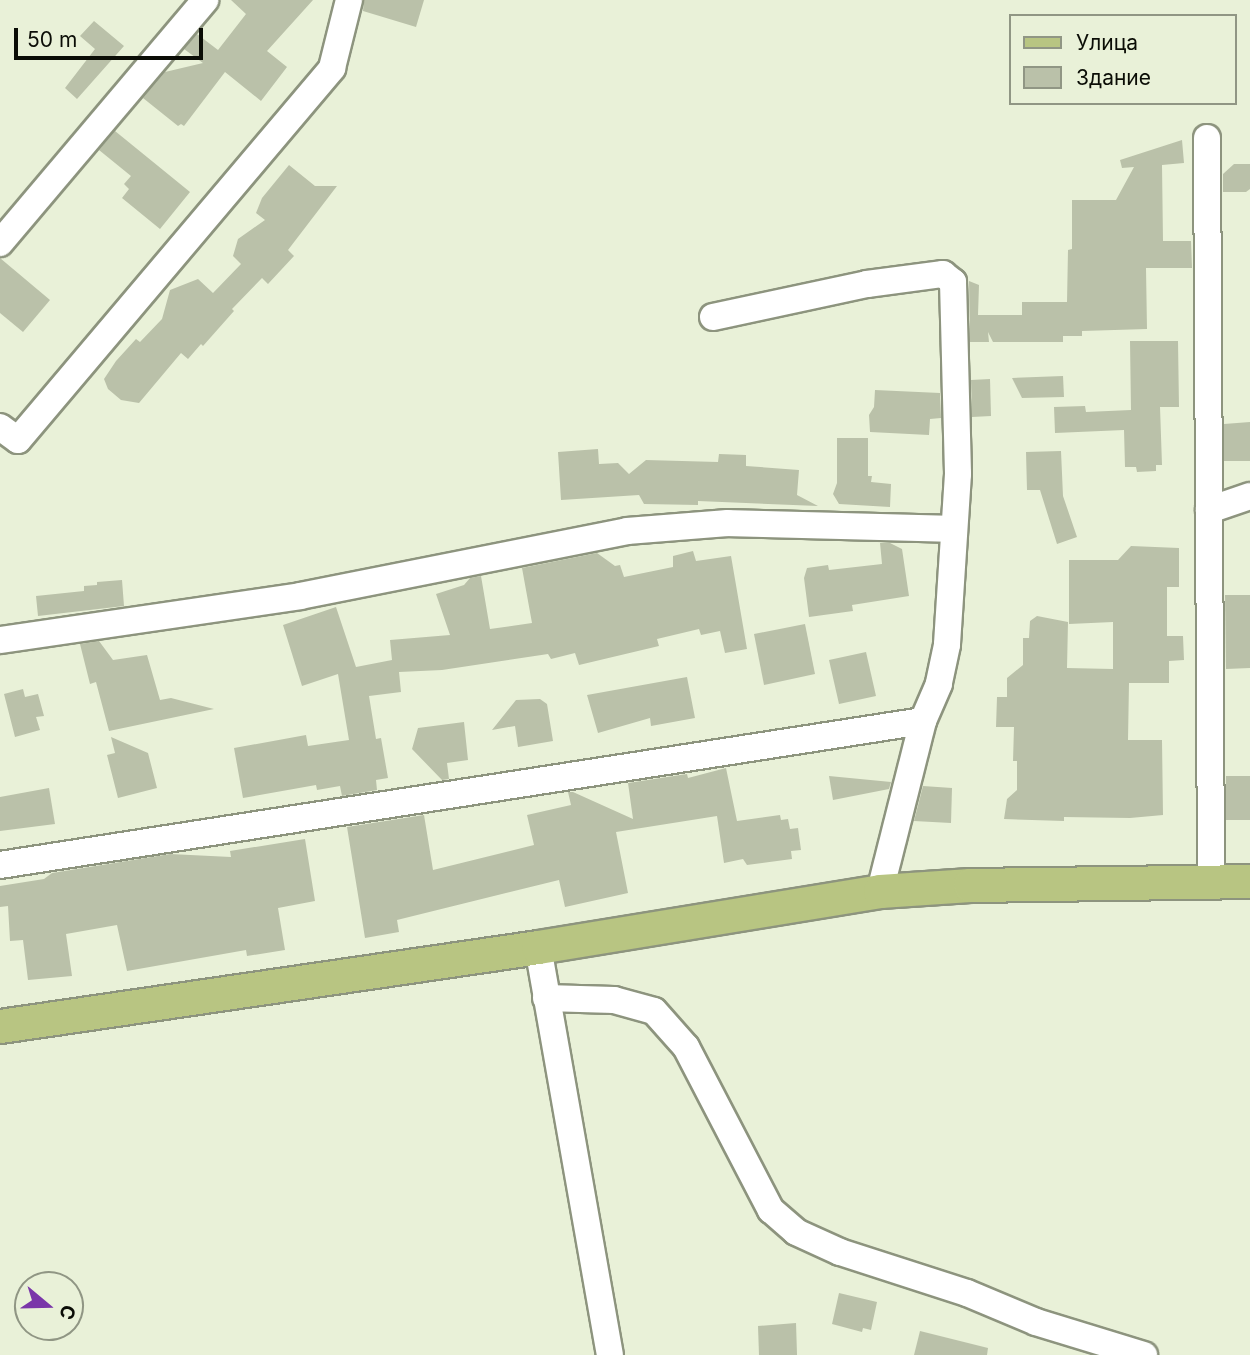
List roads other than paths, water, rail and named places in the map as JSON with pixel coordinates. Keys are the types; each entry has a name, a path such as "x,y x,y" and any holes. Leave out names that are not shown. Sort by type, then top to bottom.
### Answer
{"main road":[{"path":"0,1026 538,947 880,891 970,885 1250,881"}],"street":[{"path":"0,243 205,0"},
{"path":"0,427 18,440 332,68 349,0"},
{"path":"1207,138 1212,882"},
{"path":"713,317 867,284 943,274 949,276 953,282 958,474 947,645 939,684 923,721 880,891"},
{"path":"1209,510 1250,496"},
{"path":"0,640 300,596 627,530 728,523 954,529"},
{"path":"0,865 923,721"},
{"path":"538,947 610,1355"},
{"path":"546,999 614,1000 654,1012 686,1047 771,1210 796,1232 840,1252 967,1293 1036,1322 1144,1355"}]}
